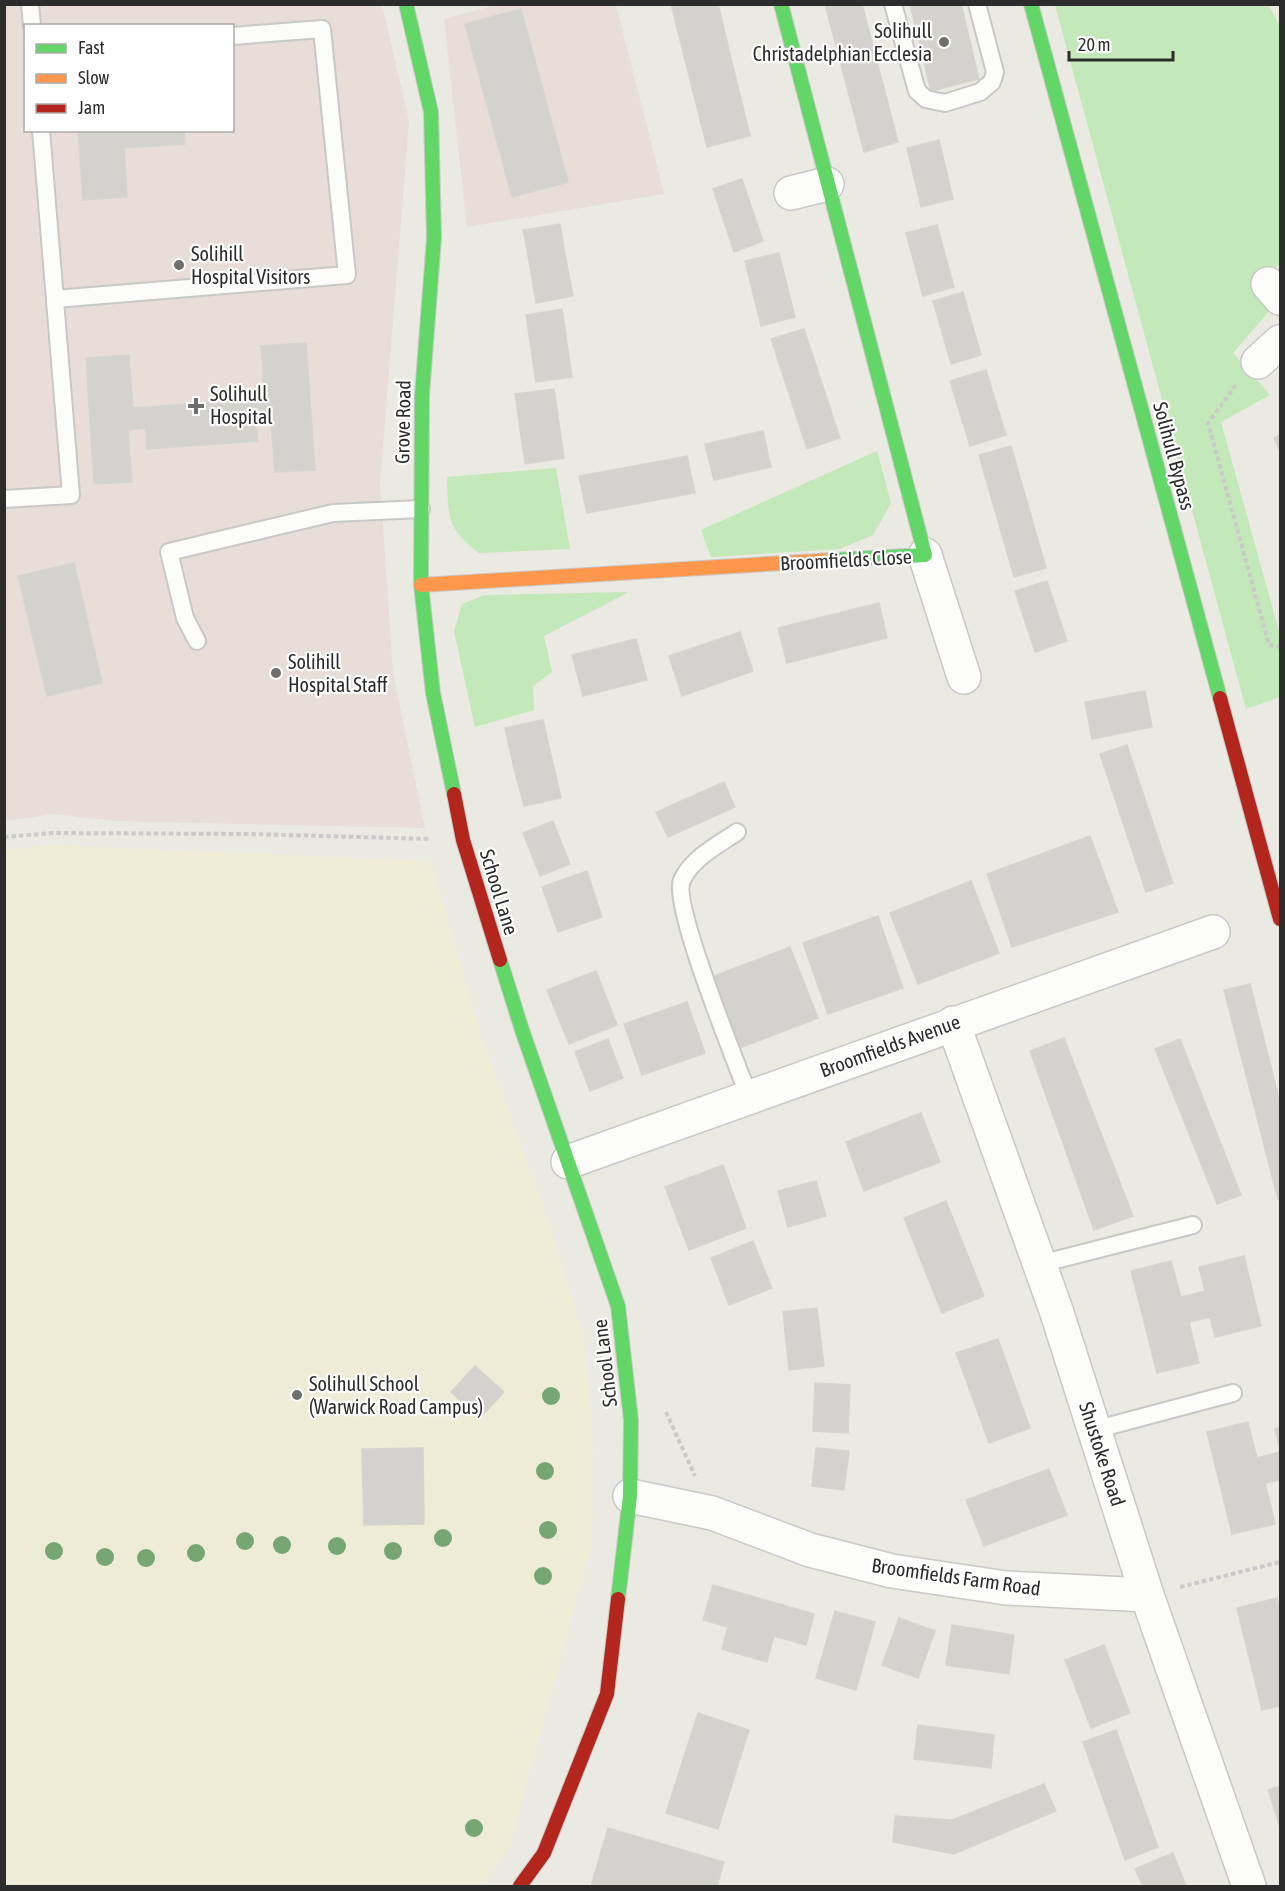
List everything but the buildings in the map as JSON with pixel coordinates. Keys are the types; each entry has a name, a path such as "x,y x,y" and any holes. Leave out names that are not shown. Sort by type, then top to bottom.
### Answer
{"main road":[{"name":"Grove Road","path":"406,4 431,112 434,238 422,395 421,585 433,693 463,840"},
{"name":"Broomfields Close","path":"421,585 925,555 781,4"},
{"name":"Solihull Bypass","path":"1031,4 1281,919"},
{"name":"School Lane","path":"463,840 522,1030 618,1306 631,1420 630,1496 607,1694 544,1853 520,1887"}],"street":[{"path":"791,193 827,184"},
{"path":"925,555 964,677"},
{"name":"Broomfields Avenue","path":"568,1162 1213,932"},
{"name":"Shustoke Road","path":"953,1023 1040,1264 1147,1595 1249,1887"},
{"name":"Broomfields Farm Road","path":"630,1496 712,1513 810,1550 892,1571 1006,1588 1147,1595"}],"lane":[{"path":"30,4 32,24"},
{"path":"893,4 917,91 926,99 945,103 980,92 992,82 995,72 977,4"},
{"path":"55,299 346,275 322,28 234,36"},
{"path":"4,499 71,495 40,132"},
{"path":"197,641 185,618 169,552 333,513 421,509"},
{"path":"737,832 696,861 681,881 681,899 699,963 749,1097"},
{"path":"1040,1264 1193,1225"},
{"path":"1095,1430 1233,1393"}],"path":[{"path":"1270,352 1252,364 1208,423 1269,645 1281,647"},
{"path":"4,837 52,834 250,834 463,840"},
{"path":"1147,1595 1281,1562"}],"shaded area":[{"name":"Solihull Hospital","path":"4,5 382,5 409,121 380,483 393,673 425,828 114,821 55,814 5,821"},
{"path":"496,5 616,5 664,194 467,227 444,19"},
{"name":"Solihull School (Warwick Road Campus)","path":"49,845 431,861 482,1037 550,1224 585,1340 594,1451 592,1544 511,1844 482,1886 5,1886 4,851"}],"green space":[{"path":"1055,5 1268,5 1280,26 1280,264 1252,285 1270,310 1233,353 1270,395 1221,422 1280,635 1280,697 1246,709"},
{"path":"877,451 891,503 873,535 840,549 711,557 701,530"},
{"path":"556,468 570,549 479,553 454,528 449,512 447,477"},
{"path":"629,592 544,636 552,672 533,686 534,710 475,727 454,631 462,604 485,595"}],"traffic: fast":[{"path":"406,4 431,112 434,238 422,395 421,585 433,693 454,794"},
{"path":"781,4 925,555 833,560"},
{"path":"1031,4 1220,698"},
{"path":"500,960 618,1306 631,1420 630,1496 618,1599"}],"traffic: slow":[{"path":"421,585 833,560"}],"traffic: jam":[{"path":"1220,698 1280,919"},
{"path":"454,794 463,840 500,960"},
{"path":"520,1886 544,1853 607,1694 618,1599"}],"place":[{"name":"Solihull Christadelphian Ecclesia","path":"944,42"},
{"name":"Solihill Hospital Visitors","path":"179,265"},
{"name":"Solihull Hospital","path":"196,406"},
{"name":"Solihill Hospital Staff","path":"276,673"},
{"name":"Solihull School (Warwick Road Campus)","path":"297,1395"}]}
